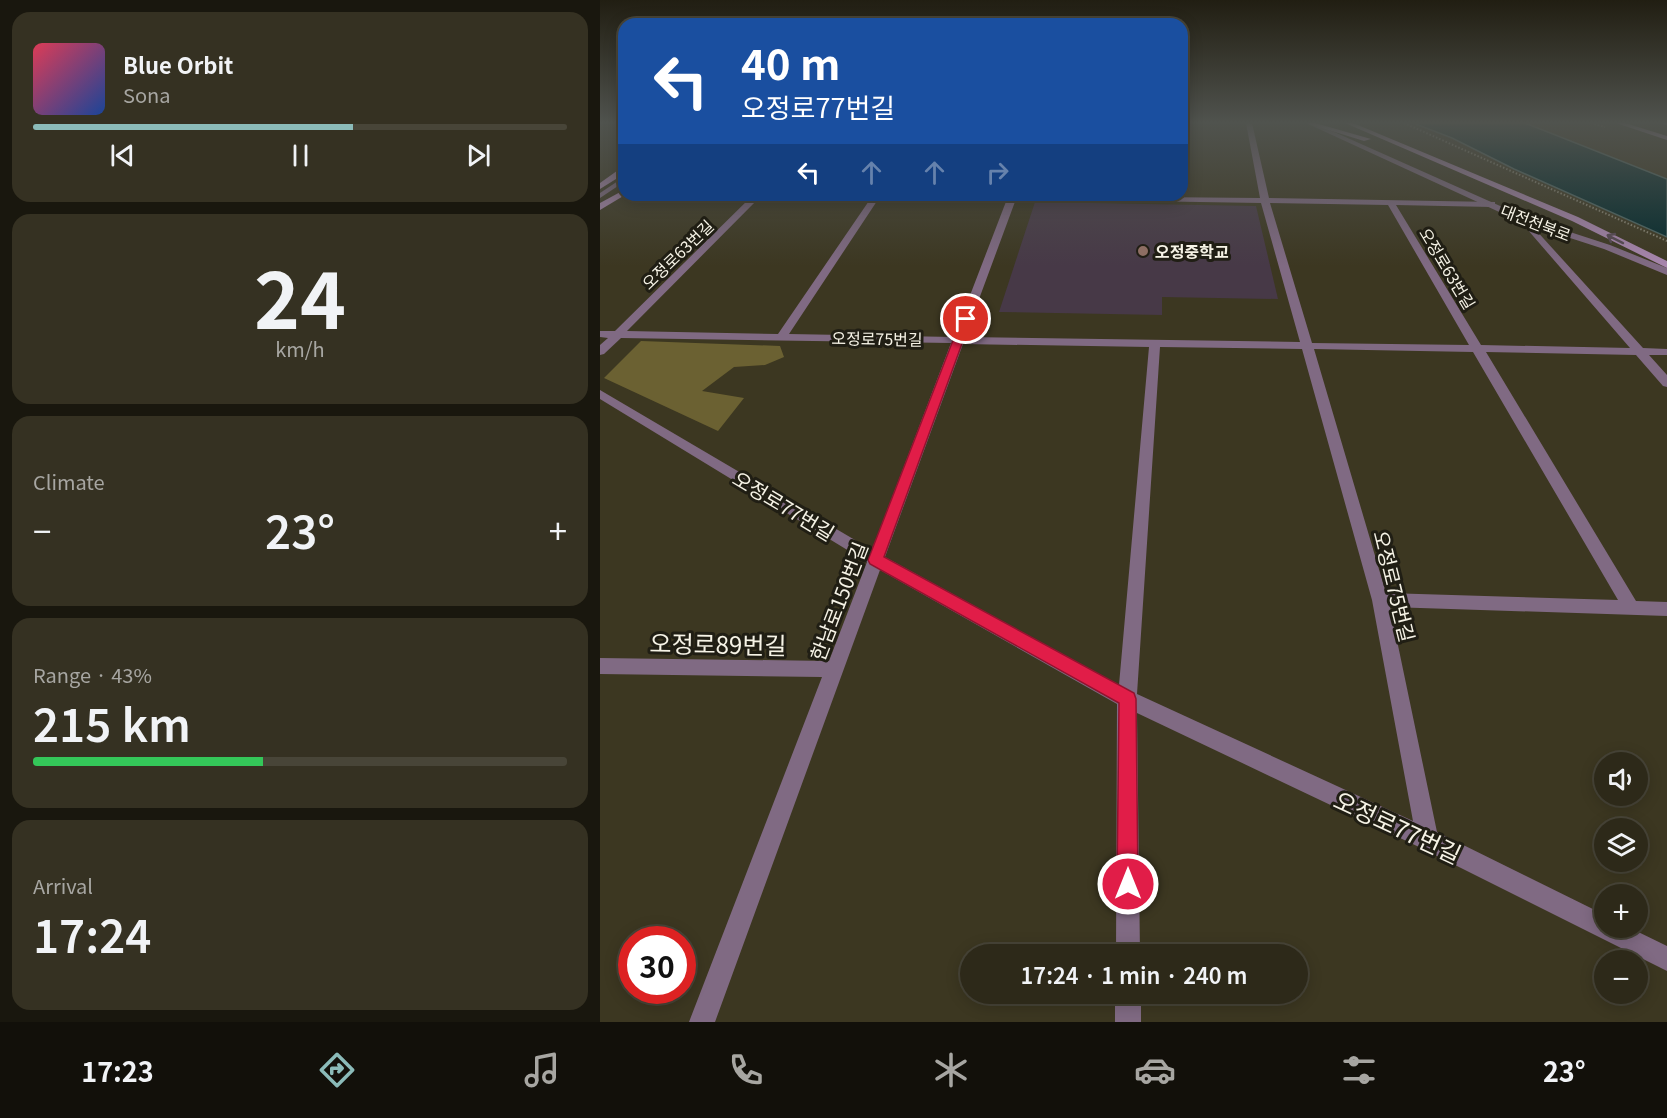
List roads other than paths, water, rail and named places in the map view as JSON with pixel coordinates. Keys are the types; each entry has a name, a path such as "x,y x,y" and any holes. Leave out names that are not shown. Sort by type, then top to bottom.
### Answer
{"main road":[{"path":"1461,171 1575,219 1667,265"},
{"path":"600,187 618,174"},
{"path":"600,207 618,195"}],"street":[{"path":"1259,171 1265,201 1307,346"},
{"name":"대전천북로","path":"1417,171 1524,220 1607,247 1667,272"},
{"name":"오정로63번길","path":"1188,198 1492,204"},
{"name":"오정로63번길","path":"600,352 752,201"},
{"path":"781,337 873,201"},
{"name":"한남로150번길","path":"702,1022 1010,201"},
{"name":"오정로63번길","path":"1391,203 1480,349"},
{"path":"1524,220 1667,383"},
{"name":"오정로75번길","path":"600,334 1667,352"},
{"path":"1128,944 1127,699 1155,343"},
{"name":"오정로75번길","path":"1307,346 1380,600 1427,839"},
{"path":"1480,349 1631,608"},
{"name":"오정로77번길","path":"600,394 876,560 1127,699 1427,839 1667,959"},
{"path":"1380,600 1667,609"},
{"name":"오정로89번길","path":"600,666 835,669"},
{"path":"1128,1004 1128,1022"}],"lane":[{"path":"600,196 618,183"}],"water":[{"path":"1518,171 1646,171 1667,179 1667,237"}],"place":[{"name":"오정중학교","path":"1143,251"}]}
